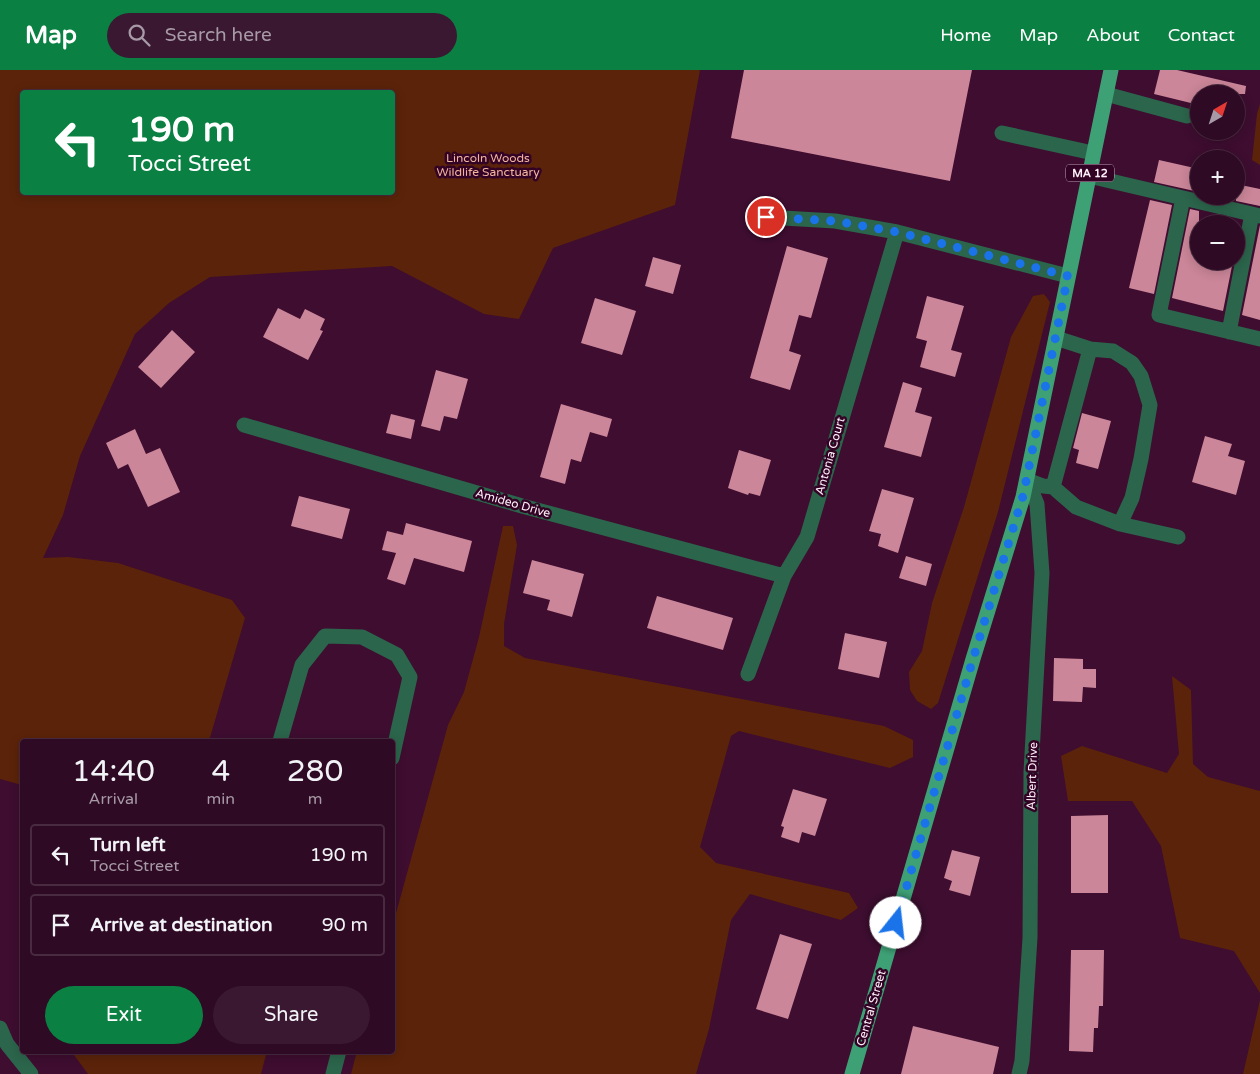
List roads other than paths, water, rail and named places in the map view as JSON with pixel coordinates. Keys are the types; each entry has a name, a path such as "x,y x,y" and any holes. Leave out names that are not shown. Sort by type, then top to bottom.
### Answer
{"main road":[{"name":"Central Street","path":"852,1074 1027,480 1111,70"}],"street":[{"path":"1106,94 1187,116"},
{"path":"1002,133 1093,153"},
{"path":"1089,176 1256,215 1229,332"},
{"path":"1183,198 1159,315 1260,339"},
{"path":"766,217 835,221 897,232 1068,276"},
{"name":"Antonia Court","path":"748,674 784,576 807,537 897,232"},
{"path":"1056,338 1090,349 1113,351 1132,363 1141,376 1150,405 1132,498 1120,524"},
{"path":"1053,487 1090,349"},
{"name":"Amideo Drive","path":"244,424 522,506 784,576"},
{"path":"1027,480 1043,486 1053,487 1076,507 1120,524 1178,537"},
{"name":"Albert Drive","path":"1018,1074 1022,1061 1030,938 1031,772 1042,573 1037,504 1027,480"},
{"path":"281,739 302,665 325,636 362,637 397,655 410,677 395,744"},
{"path":"0,1028 7,1044 31,1074"},
{"path":"333,1074 339,1054"}],"park label":[{"name":"Lincoln Woods Wildlife Sanctuary","path":"488,165"}]}
